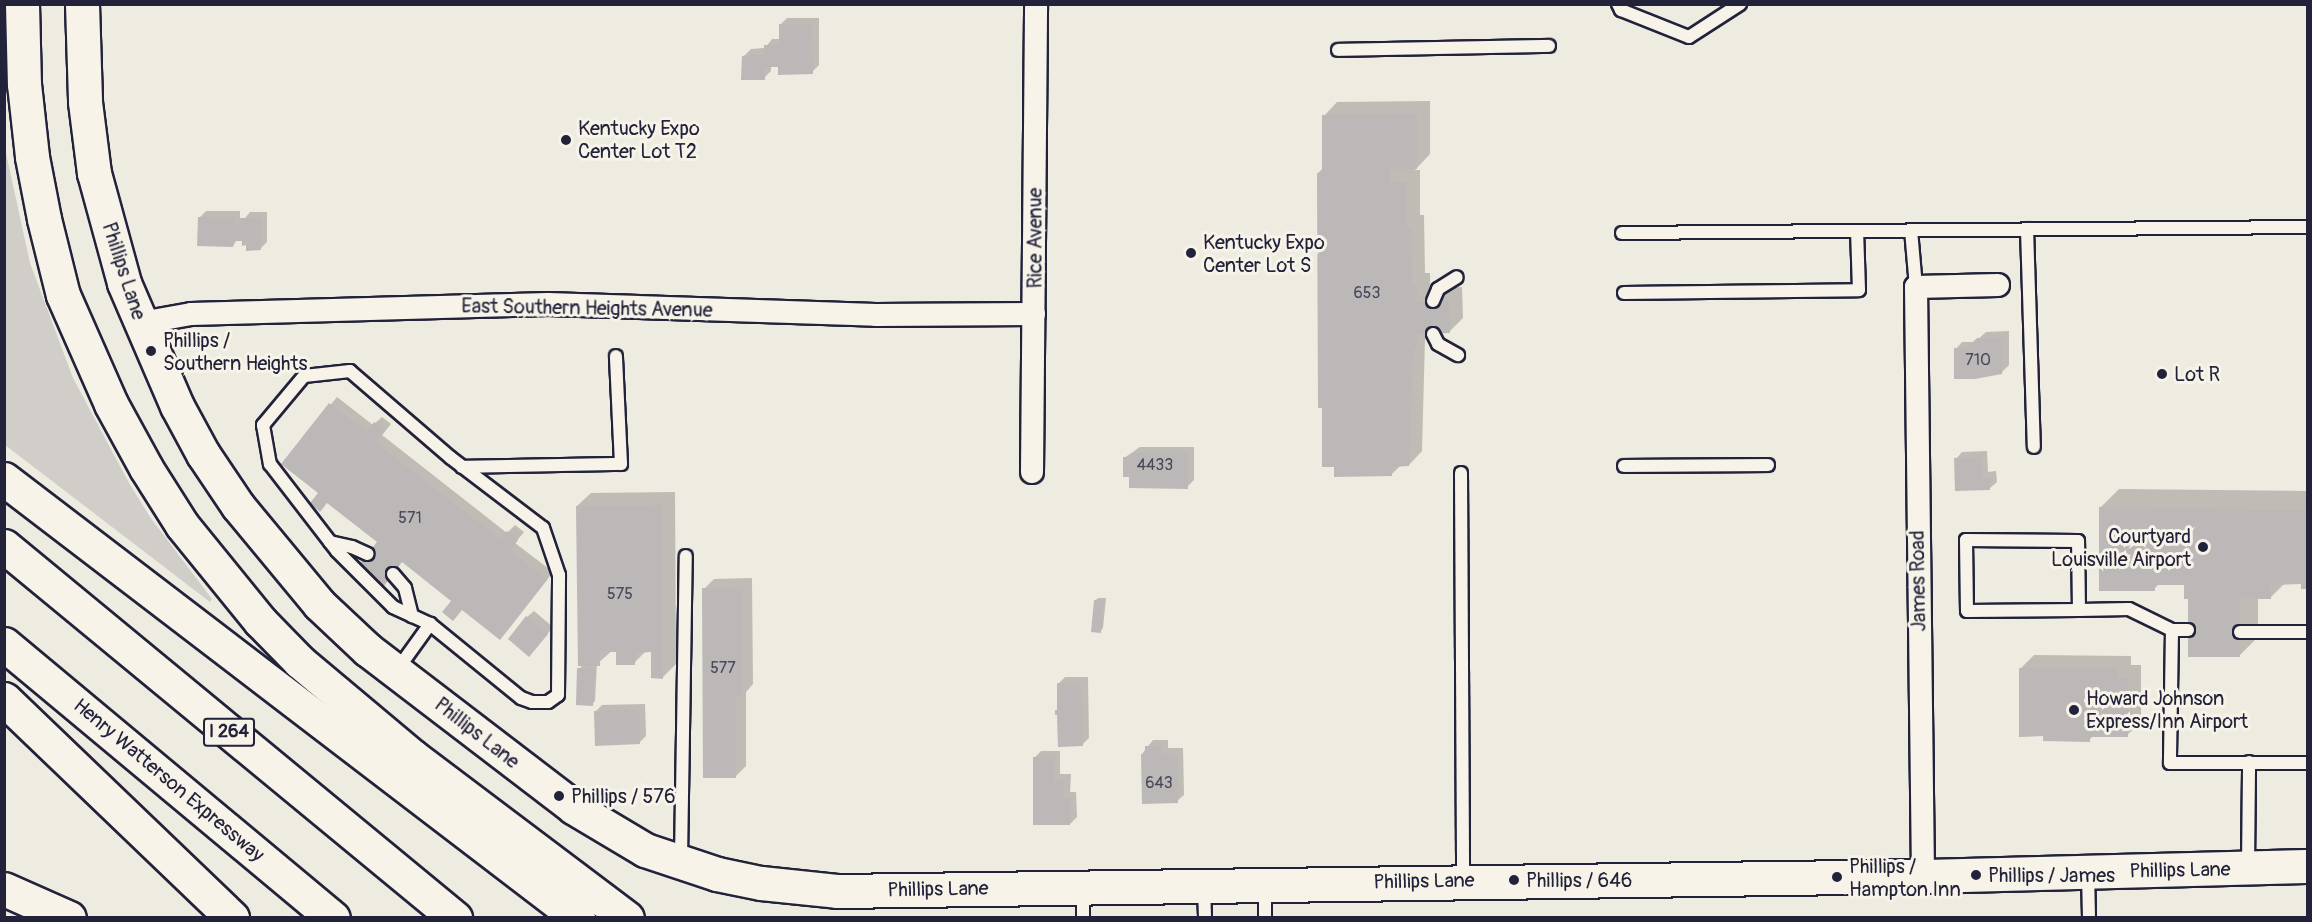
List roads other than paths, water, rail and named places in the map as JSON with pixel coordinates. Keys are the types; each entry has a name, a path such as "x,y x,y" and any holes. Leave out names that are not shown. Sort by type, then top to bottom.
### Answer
{"main road":[{"path":"22,4 24,84 32,157 44,219 63,295 111,404 146,468 182,525 260,621 300,662 403,748 627,918"},
{"name":"Phillips Lane","path":"82,4 84,102 94,173 124,283 177,406 203,454 238,506 319,604 368,650 573,807 645,850 681,863 761,883 837,891 1204,884 1923,876 2307,866"},
{"path":"4,479 578,918"},
{"name":"I 264","path":"4,546 455,918"},
{"name":"Henry Watterson Expressway","path":"4,644 333,918"},
{"path":"4,699 232,918"},
{"path":"4,889 69,918"}],"street":[{"name":"Rice Avenue","path":"1032,472 1036,4"},
{"path":"1917,287 1998,285"},
{"name":"James Road","path":"1917,287 1923,876"},
{"name":"East Southern Heights Avenue","path":"141,323 191,314 548,304 744,313 1034,314"}],"lane":[{"path":"1618,4 1621,10 1689,37 1740,4"},
{"path":"1338,50 1549,46"},
{"path":"1623,233 2307,227"},
{"path":"1911,230 1917,287"},
{"path":"2027,230 2034,447"},
{"path":"1624,292 1859,290 1857,231"},
{"path":"1433,301 1438,290 1457,277"},
{"path":"1433,334 1438,344 1458,355"},
{"path":"462,466 621,464 616,356"},
{"path":"350,371 462,466 543,528 559,576 558,695 548,702 532,702 521,698 430,624 393,607 330,542 270,464 263,425 304,376 350,371"},
{"path":"1624,466 1768,465"},
{"path":"1461,473 1463,881"},
{"path":"2079,609 2078,541 1966,540 1968,611 2129,609 2172,630 2188,630"},
{"path":"330,542 352,547 368,554"},
{"path":"681,863 686,556"},
{"path":"393,574 405,588 412,616"},
{"path":"396,671 430,624"},
{"path":"2172,630 2170,763 2307,763"},
{"path":"2240,632 2307,632"},
{"path":"2248,868 2249,762"},
{"path":"2088,872 2089,918"},
{"path":"1204,884 1205,918"},
{"path":"1264,884 1265,918"},
{"path":"1083,886 1083,918"}],"place":[{"name":"Kentucky Expo Center Lot T2","path":"566,140"},
{"name":"Kentucky Expo Center Lot S","path":"1191,253"},
{"name":"Phillips / Southern Heights","path":"151,351"},
{"name":"Lot R","path":"2162,374"},
{"name":"Courtyard Louisville Airport","path":"2203,547"},
{"name":"Howard Johnson Express/Inn Airport","path":"2074,710"},
{"name":"Phillips / 576","path":"559,796"},
{"name":"Phillips / James","path":"1976,875"},
{"name":"Phillips / Hampton Inn","path":"1837,877"},
{"name":"Phillips / 646","path":"1514,880"}]}
